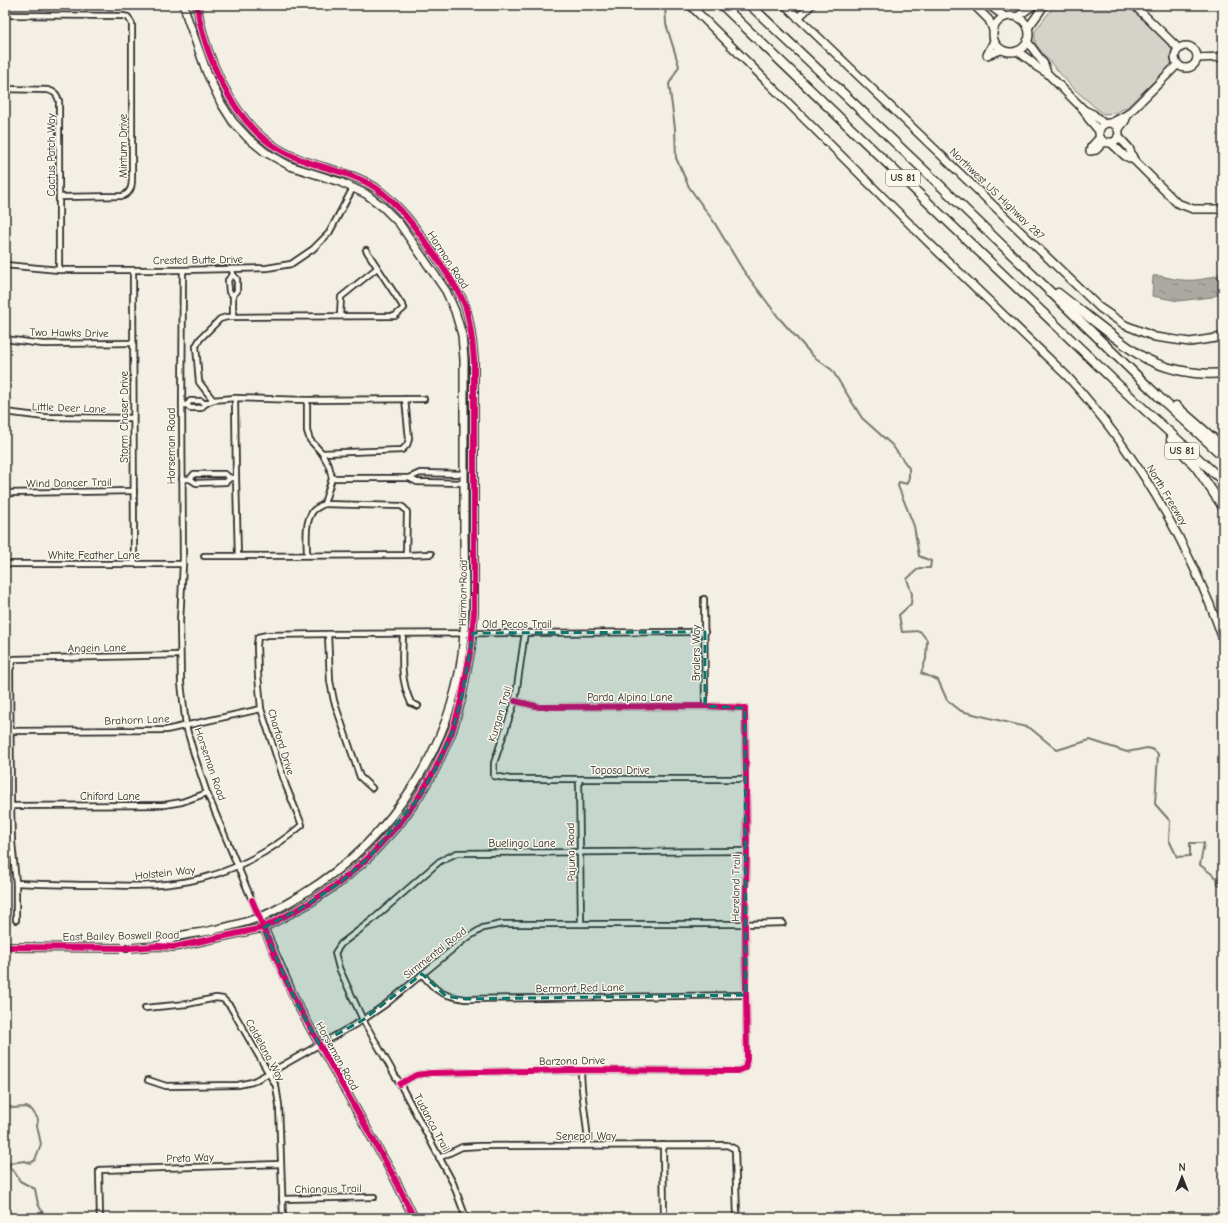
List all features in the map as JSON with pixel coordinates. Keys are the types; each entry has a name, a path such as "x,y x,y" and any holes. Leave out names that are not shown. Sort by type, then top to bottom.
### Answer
{"highway":[{"name":"US 81","path":"722,5 1134,400 1196,467 1223,507"},
{"name":"US 81","path":"750,5 1137,376 1183,412 1223,447"},
{"path":"1029,271 1139,354 1160,364 1182,370 1223,373"},
{"path":"1137,376 1223,456"},
{"path":"1134,400 1223,481"}],"street":[{"name":"Harmon Road","path":"184,5 207,73 220,102 233,122 248,138 265,152 290,166 340,182 366,194 384,207 399,223 446,291 455,311 462,335 464,359 464,633"},
{"name":"Harmon Road","path":"197,5 199,20 209,52 222,83 236,107 249,125 270,144 297,158 334,169 359,179 376,188 394,202 413,224 451,279 464,305 471,327 474,359 473,633"},
{"name":"North Freeway","path":"690,5 930,244 1067,376 1083,394 1114,433 1155,495 1170,521 1195,570 1223,639"},
{"name":"Northwest US Highway 287","path":"785,5 1100,308 1125,325 1155,337 1190,342 1223,337"},
{"path":"798,18 811,5"},
{"path":"974,5 989,20 993,30 994,41 988,55 1001,50"},
{"path":"989,5 1005,17"},
{"path":"1017,17 1034,5"},
{"path":"1028,28 1043,5"},
{"path":"1134,5 1179,49"},
{"name":"Minturn Drive","path":"5,16 123,16 128,17 131,20 132,176 130,190 123,196 60,197"},
{"path":"993,30 995,25 1005,17 1011,16 1017,17 1025,23 1029,33 1027,41 1018,51 1006,52 1001,50 994,41"},
{"path":"1027,41 1044,64 1047,73"},
{"path":"1186,46 1193,48 1197,54 1197,58 1194,64 1188,68 1178,64 1176,61 1176,54 1179,49 1186,46"},
{"path":"1018,51 1031,61 1037,68 1047,73 1084,110 1103,138 1125,156 1134,160 1177,203 1193,209 1223,209"},
{"path":"1197,58 1223,57"},
{"path":"1103,138 1102,126 1128,114 1178,64"},
{"name":"Cactus Patch Way","path":"5,89 48,90 54,91 58,96 60,197 59,270"},
{"path":"1084,110 1116,127 1118,133 1129,148 1134,160"},
{"path":"1103,138 1116,139 1128,114"},
{"name":"Crested Butte Drive","path":"5,265 59,270 183,270 268,268 291,264 314,249 329,233 353,188"},
{"path":"212,400 199,382 196,346 200,339 220,319 227,317 395,316 404,308 366,250"},
{"path":"340,316 341,297 377,268"},
{"path":"232,269 233,275 236,279 236,291 233,295 233,317"},
{"name":"Storm Chaser Drive","path":"133,270 134,564"},
{"name":"Horseman Road","path":"183,270 183,564 180,655 181,683 186,726 207,793 263,928 297,1004 394,1177 414,1218"},
{"path":"233,275 228,280 228,292 233,295"},
{"name":"Two Hawks Drive","path":"5,339 43,344 133,343"},
{"path":"182,405 187,405 190,408 201,408 212,400 235,398 306,400 424,399"},
{"path":"235,398 238,556"},
{"path":"322,453 402,450 409,439 404,399"},
{"path":"306,400 307,431 310,440 322,453 332,478 324,504"},
{"name":"Little Deer Lane","path":"5,412 45,417 133,418"},
{"path":"332,478 409,478 420,473 464,474"},
{"path":"190,479 194,474 225,474 230,478 236,478"},
{"path":"182,479 190,479 196,483 226,482 230,478"},
{"path":"409,478 417,482 464,483"},
{"name":"Wind Dancer Trail","path":"5,493 134,491"},
{"path":"307,555 307,532 309,520 314,511 324,504 401,506 407,512 406,555"},
{"path":"204,556 431,554"},
{"name":"White Feather Lane","path":"5,564 183,564"},
{"name":"Bralers Way","path":"704,599 705,706"},
{"name":"Kurgan Trail","path":"494,776 494,763 515,700 525,632"},
{"name":"Old Pecos Trail","path":"258,637 267,635 328,634 705,632"},
{"name":"East Bailey Boswell Road","path":"158,946 178,936 213,930 259,917 302,895 334,874 360,852 406,798 427,764 441,732 454,695 464,633"},
{"name":"East Bailey Boswell Road","path":"5,947 174,947 263,928 308,904 342,881 368,858 401,822 435,770 452,732 461,701 473,633"},
{"path":"328,634 330,681 334,701 360,777 372,788"},
{"path":"403,634 402,660 405,689 411,703 418,706"},
{"name":"Charford Drive","path":"258,637 258,675 261,709 286,786 302,826"},
{"name":"Angein Lane","path":"11,731 10,670 14,659 180,655"},
{"name":"Parda Alpina Lane","path":"515,700 540,707 705,706 745,708"},
{"name":"Hereland Trail","path":"745,708 745,924 747,1059 745,1068"},
{"name":"Brahorn Lane","path":"11,731 166,730 261,709"},
{"path":"11,731 11,806 12,842 16,883 16,920"},
{"name":"Toposa Drive","path":"494,776 510,779 746,779"},
{"name":"Pajuna Road","path":"579,779 581,924"},
{"name":"Chiford Lane","path":"11,806 164,805 182,802 207,793"},
{"name":"Holstein Way","path":"16,883 138,886 187,882 207,877 262,853 287,838 302,826"},
{"name":"Buelingo Lane","path":"334,953 341,944 371,921 440,861 457,853 746,851"},
{"name":"Simmental Road","path":"148,1080 166,1086 238,1084 252,1082 363,1020 386,1004 464,939 483,928 502,924 745,924 783,922"},
{"name":"Tudanca Trail","path":"334,953 338,968 363,1020 400,1084 453,1183 466,1218"},
{"name":"Bermont Red Lane","path":"422,974 432,986 446,996 465,999 746,995"},
{"name":"Caldelana Way","path":"145,1008 187,1004 216,998 223,999 230,1006 269,1073 276,1086 279,1097 283,1218"},
{"name":"Barzona Drive","path":"400,1084 416,1075 431,1073 581,1070 738,1071 745,1068"},
{"path":"581,1070 581,1090 587,1124 588,1145"},
{"path":"663,1145 664,1218"},
{"name":"Senepol Way","path":"439,1158 462,1147 727,1145 735,1150 737,1218"},
{"name":"Preta Way","path":"100,1218 99,1170 281,1164"},
{"name":"Chiangus Trail","path":"282,1199 374,1197"}],"highlighted area":[{"path":"705,632 705,706 745,708 746,995 465,999 446,996 422,974 363,1020 319,1044 297,1004 263,928 308,904 342,881 368,858 416,801 435,770 452,732 461,701 473,633"}],"shaded area":[{"path":"1055,5 1129,5 1171,48 1173,58 1171,65 1127,107 1115,113 1103,114 1073,88 1035,43 1035,31"}],"water":[{"path":"1223,272 1223,292 1212,297 1178,301 1152,296 1153,276 1193,280 1206,279"}],"waterway":[{"path":"665,5 666,24 679,66 669,84 675,128 676,158 689,187 714,222 743,270 779,318 813,356 832,370 862,418 892,445 909,468 907,484 899,482 898,486 914,526 919,556 931,561 930,568 919,568 907,579 912,594 911,604 899,615 902,632 920,631 927,640 926,659 921,673 938,680 947,700 961,711 1030,728 1057,750 1090,740 1127,752 1147,748 1154,750 1158,754 1155,804 1170,821 1169,840 1177,857 1190,856 1190,843 1204,843 1200,865 1217,878 1218,884 1223,887"},
{"path":"5,1105 13,1108 26,1107 32,1110 38,1119 37,1126 41,1144 35,1160 30,1163 25,1161 10,1163 9,1167 20,1181 35,1189 38,1204 44,1215 43,1218"}],"cycle path":[{"path":"5,947 174,947 263,928 308,904 342,881 368,858 401,822 435,770 452,732 461,701 471,648 474,612 474,359 470,325 465,305 451,279 408,218 385,195 376,188 357,178 290,155 270,144 253,129 239,111 222,83 208,52 203,36 197,5"},
{"path":"400,1084 416,1075 431,1073 581,1070 738,1071 745,1068 747,1059 745,924 747,851 745,708 705,706 540,707 515,701"},
{"path":"252,900 297,1004 394,1177 414,1218"}]}
